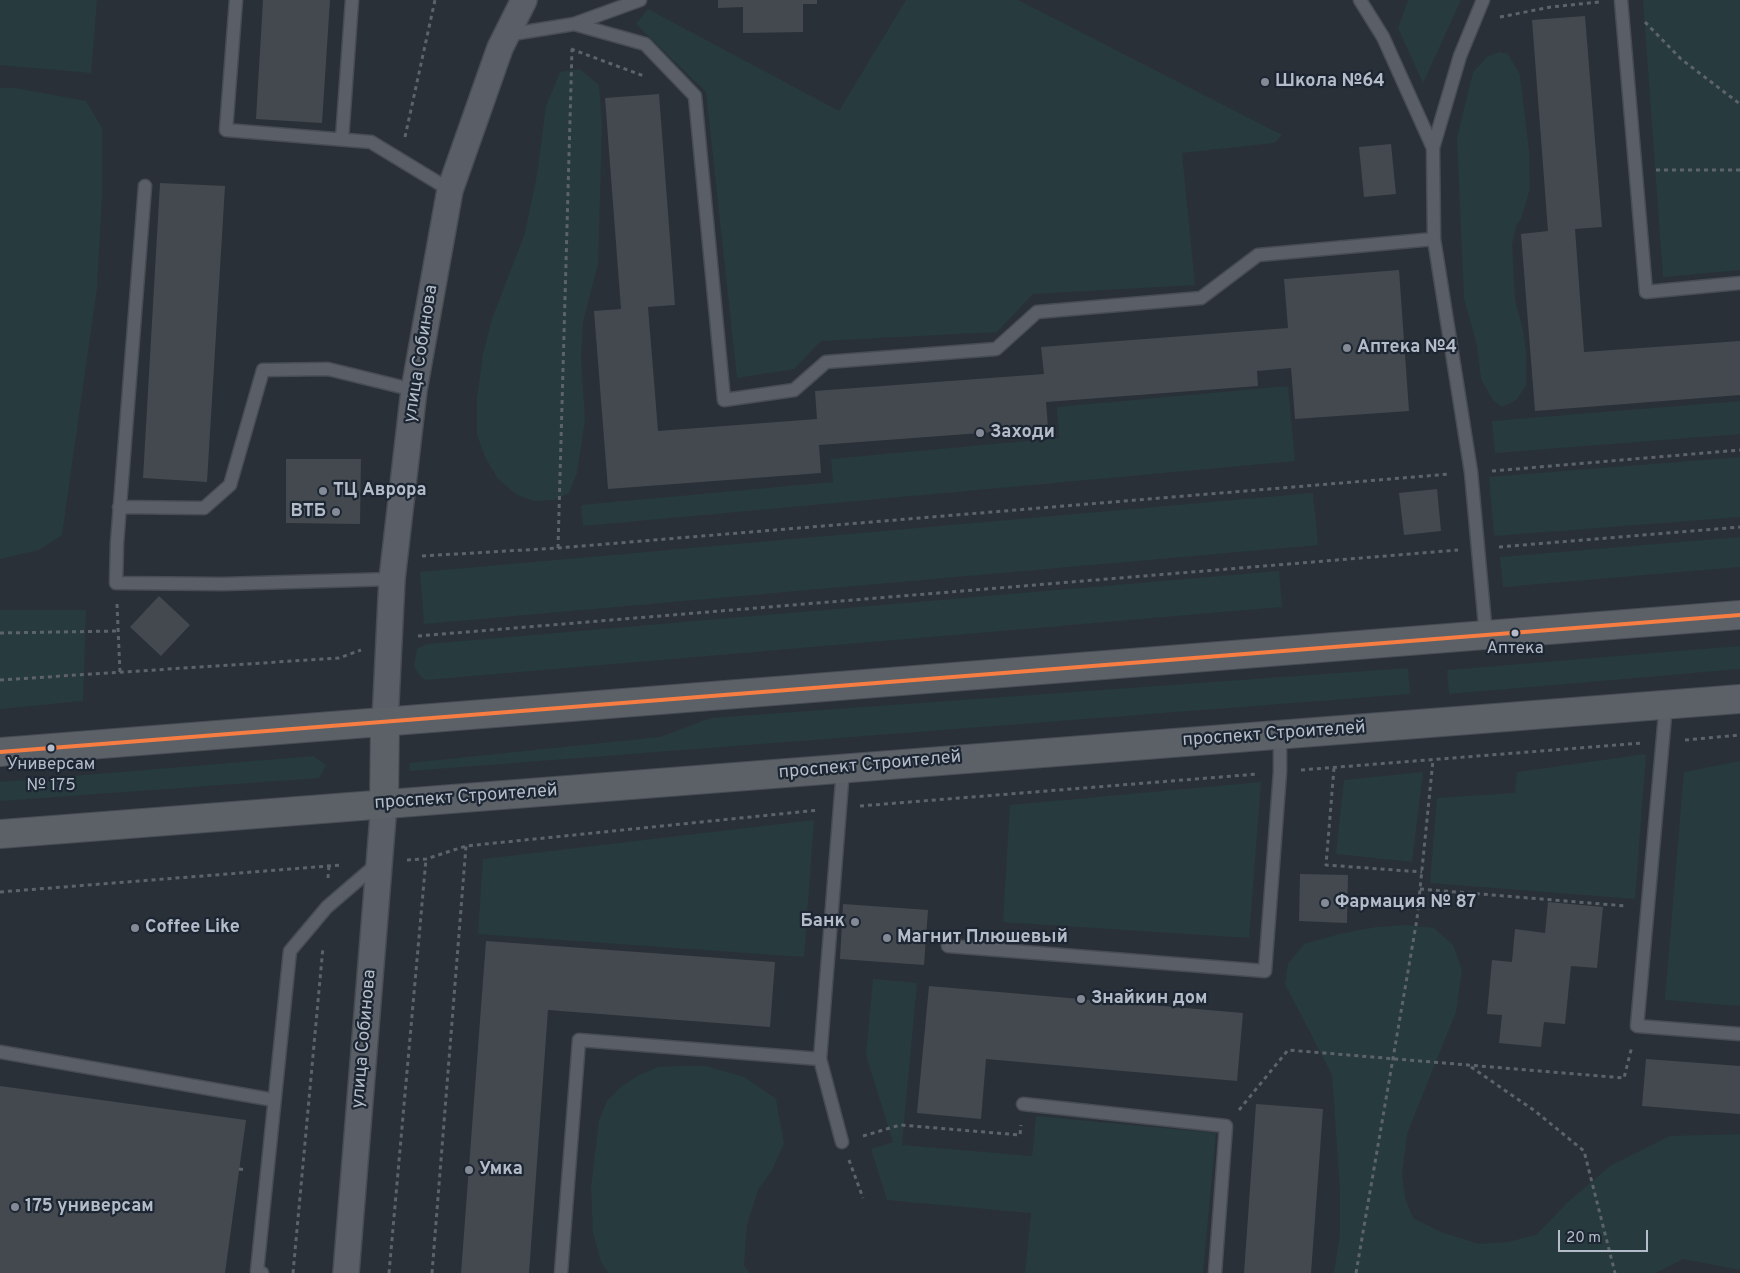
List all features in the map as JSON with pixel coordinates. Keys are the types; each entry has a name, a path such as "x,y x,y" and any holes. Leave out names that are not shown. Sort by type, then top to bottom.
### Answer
{"main road":[{"path":"0,752 1740,615"},
{"name":"проспект Строителей","path":"0,834 1280,733 1436,724 1740,699"},
{"path":"384,804 385,722"}],"street":[{"name":"улица Собинова","path":"385,722 394,568 414,390 450,190 506,35 524,0"},
{"name":"улица Собинова","path":"346,1273 384,804"}],"lane":[{"path":"236,0 226,130 371,142 450,190"},
{"path":"342,139 352,0"},
{"path":"506,35 574,24 640,0"},
{"path":"1360,0 1383,37 1432,148"},
{"path":"1483,0 1460,56 1432,148 1434,239 1471,472 1486,636"},
{"path":"1621,0 1646,292 1740,283"},
{"path":"574,24 645,44 695,96 724,400 794,390 826,362 996,349 1037,312 1201,298 1258,255 1434,239"},
{"path":"144,186 119,507 116,583 223,584 394,568"},
{"path":"119,507 204,508 230,485 263,370 328,369 414,390"},
{"path":"1666,704 1637,1026 1740,1034"},
{"path":"948,946 1265,971 1280,772 1280,733"},
{"path":"842,769 820,1059 842,1142"},
{"path":"259,1272 274,1100 290,950 327,907 379,863"},
{"path":"561,1273 579,1040 820,1059"},
{"path":"0,1052 274,1100"},
{"path":"1023,1104 1226,1126 1215,1273"}],"path":[{"path":"400,160 436,0"},
{"path":"1494,23 1500,16 1551,6 1606,1"},
{"path":"1642,20 1681,59 1740,104"},
{"path":"563,48 572,49 651,79"},
{"path":"558,548 572,49"},
{"path":"1636,170 1740,170"},
{"path":"394,568 558,548 1740,450"},
{"path":"0,680 339,658 390,639 1740,527"},
{"path":"116,583 120,673"},
{"path":"0,633 118,631"},
{"path":"0,892 426,859 466,846 838,808 1740,735"},
{"path":"1356,1273 1394,1058 1420,889 1434,760"},
{"path":"1334,768 1326,865 1422,872"},
{"path":"432,1273 466,846"},
{"path":"389,1273 426,859"},
{"path":"293,1273 327,907 329,866"},
{"path":"1420,889 1647,908"},
{"path":"1226,1126 1288,1050 1394,1058 1470,1067 1624,1078 1637,1026"},
{"path":"1470,1067 1535,1112 1584,1151 1615,1273"},
{"path":"863,1198 842,1142 900,1125 1020,1134 1023,1104"}],"green space":[{"path":"0,0 97,0 91,73 0,65"},
{"path":"906,0 1018,0 1282,135 1274,143 1182,153 1195,285 1033,294 997,332 821,341 794,369 737,378 706,92 636,24 648,9 839,111"},
{"path":"1408,0 1461,0 1423,83 1398,28"},
{"path":"1643,0 1740,0 1740,270 1663,277"},
{"path":"1499,52 1508,54 1520,75 1529,151 1530,189 1521,219 1516,226 1512,245 1515,300 1526,351 1526,386 1516,400 1502,407 1493,400 1481,379 1477,346 1464,298 1457,138 1473,72 1487,57"},
{"path":"580,69 599,85 602,126 598,264 583,322 581,359 585,419 577,473 569,493 554,500 535,501 517,495 498,479 485,457 477,435 477,398 483,354 492,319 525,233 537,175 546,106 560,72"},
{"path":"0,88 16,88 86,101 102,128 102,198 97,288 62,535 39,550 0,559"},
{"path":"1288,386 1295,461 583,526 581,505 833,482 831,459 1059,438 1057,407"},
{"path":"1740,401 1740,434 1495,453 1492,421"},
{"path":"1740,457 1740,517 1494,536 1489,477"},
{"path":"1313,493 1318,545 424,624 420,572"},
{"path":"1740,537 1740,567 1503,587 1500,557"},
{"path":"1279,571 1282,607 426,680 421,677 414,667 417,649 427,644"},
{"path":"0,610 86,610 83,701 0,709"},
{"path":"1740,646 1740,669 1449,694 1447,670"},
{"path":"1408,668 1410,694 410,771 409,763 660,737 711,718"},
{"path":"1646,754 1635,899 1430,883 1437,798 1515,793 1517,772"},
{"path":"313,756 326,765 319,778 0,801 0,782"},
{"path":"1740,761 1740,1006 1665,1000 1684,772"},
{"path":"1423,772 1412,862 1336,854 1344,780"},
{"path":"1261,782 1249,938 1003,922 1010,805"},
{"path":"814,820 804,957 478,934 483,859"},
{"path":"1406,925 1434,928 1453,945 1462,970 1456,1012 1407,1134 1402,1174 1405,1198 1413,1218 1441,1232 1479,1244 1508,1242 1536,1235 1568,1202 1610,1166 1670,1136 1740,1134 1740,1270 1683,1259 1655,1273 1334,1273 1340,1234 1340,1190 1332,1075 1285,984 1288,964 1304,944 1339,934 1376,927"},
{"path":"873,979 917,983 902,1145 1032,1156 1036,1116 1216,1133 1203,1273 1025,1273 1031,1213 887,1200 871,1149 893,1142 866,1055"},
{"path":"706,1066 744,1077 776,1099 784,1144 772,1170 758,1190 747,1225 744,1266 750,1273 609,1273 601,1262 593,1233 591,1188 599,1120 607,1101 622,1086 639,1075 658,1067"}],"building":[{"path":"263,0 330,0 322,123 256,119"},
{"path":"718,0 817,0 817,4 803,4 803,32 743,33 743,7 718,8"},
{"path":"1585,16 1602,227 1575,229 1584,352 1740,341 1740,395 1535,411 1521,234 1548,231 1532,20"},
{"path":"659,94 675,305 648,307 658,431 817,419 815,391 1044,374 1041,347 1288,328 1284,279 1399,270 1409,411 1295,419 1291,368 1257,371 1258,386 1046,402 1048,428 819,445 821,473 608,489 594,311 621,309 605,98"},
{"path":"1391,144 1396,194 1364,197 1359,147"},
{"path":"160,183 225,186 207,482 143,478"},
{"name":"ТЦ Аврора","path":"286,459 361,459 360,524 286,523"},
{"path":"1437,489 1441,531 1404,535 1399,493"},
{"path":"159,596 190,625 161,656 130,627"},
{"path":"1300,874 1348,875 1347,923 1299,921"},
{"path":"1548,902 1603,907 1597,968 1571,966 1565,1024 1544,1022 1541,1047 1499,1043 1502,1015 1487,1014 1492,960 1512,962 1515,929 1545,933"},
{"path":"843,904 928,910 924,965 840,959"},
{"path":"486,941 775,962 770,1027 548,1010 529,1273 461,1273"},
{"path":"929,986 1243,1013 1237,1081 986,1059 981,1119 917,1113"},
{"path":"1646,1059 1740,1066 1740,1114 1642,1106"},
{"path":"0,1086 246,1120 225,1273 0,1273"},
{"path":"1256,1104 1323,1109 1311,1273 1244,1273"}],"transit line":[{"path":"0,752 1740,615"}],"place":[{"name":"Школа №64","path":"1265,82"},
{"name":"Аптека №4","path":"1347,348"},
{"name":"Заходи","path":"980,433"},
{"name":"ТЦ Аврора","path":"323,491"},
{"name":"ВТБ","path":"336,512"},
{"name":"Аптека","path":"1515,633"},
{"name":"Универсам № 175","path":"51,748"},
{"name":"Фармация № 87","path":"1325,903"},
{"name":"Банк","path":"855,922"},
{"name":"Coffee Like","path":"135,928"},
{"name":"Магнит Плюшевый","path":"887,938"},
{"name":"Знайкин дом","path":"1081,999"},
{"name":"Умка","path":"469,1170"},
{"name":"175 универсам","path":"15,1207"}]}
